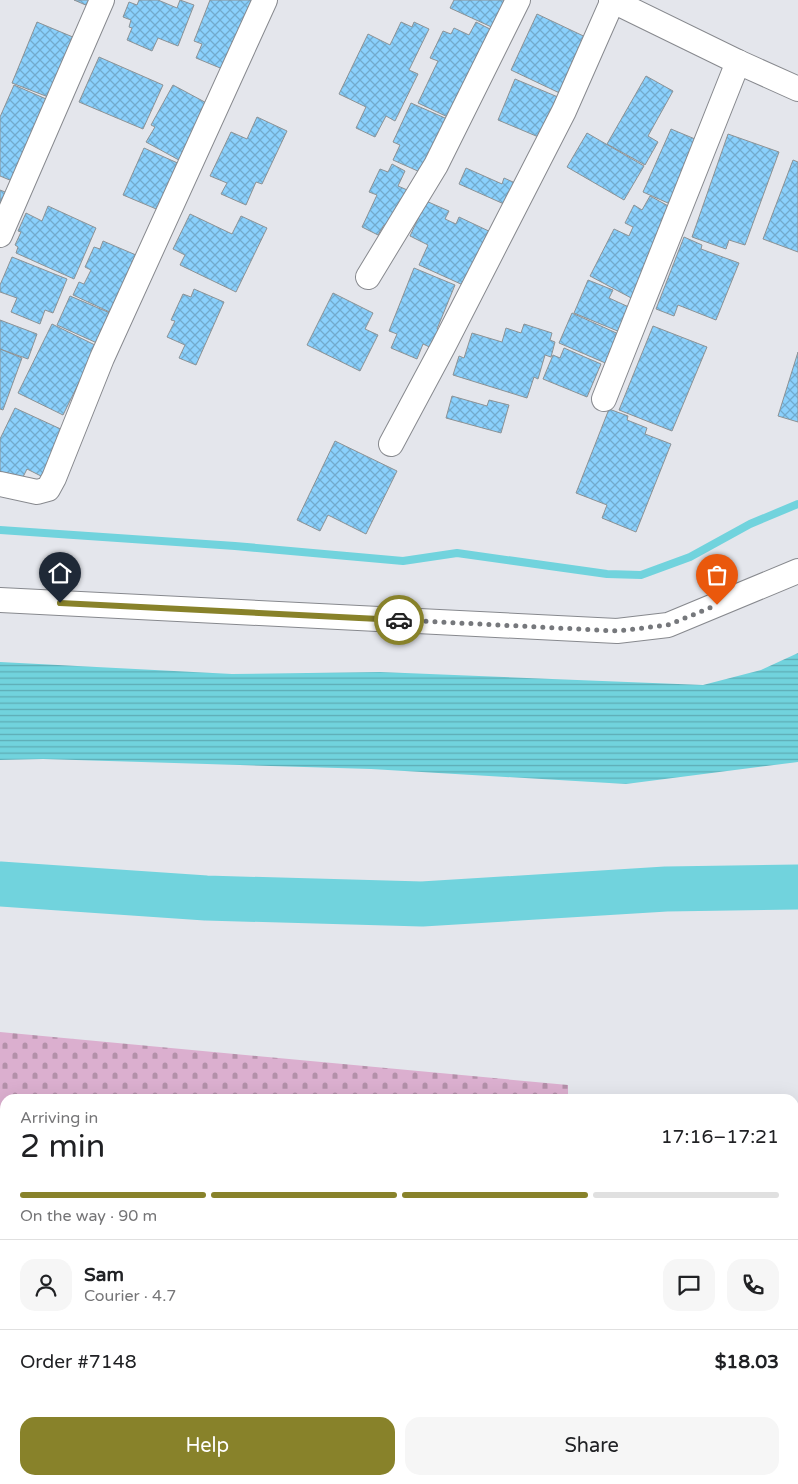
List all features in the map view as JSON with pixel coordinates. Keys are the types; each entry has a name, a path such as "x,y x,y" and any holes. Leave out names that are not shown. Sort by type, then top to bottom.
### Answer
{"street":[{"path":"0,235 102,0"},
{"path":"0,484 36,492 48,488 54,478 102,358 265,0"},
{"path":"368,277 436,165 518,0"},
{"path":"391,444 564,111 612,0 738,62 798,89"},
{"path":"604,399 738,62"},
{"path":"0,600 618,631 668,625 798,571"}],"green space":[{"path":"0,1032 568,1085 568,1094 0,1094"}],"water":[{"path":"798,653 798,762 626,784 371,769 43,759 0,760 0,662 232,674 380,672 703,685 761,670"}],"building":[{"path":"74,0 99,0 95,9"},
{"path":"139,0 158,0 177,8 180,0 194,5 178,46 158,38 152,51 127,40 132,28 129,27 131,20 123,17 129,2 137,5"},
{"path":"210,0 256,0 225,70 196,58 202,44 194,41"},
{"path":"454,0 512,0 498,30 450,8"},
{"path":"537,14 594,41 568,97 511,70"},
{"path":"37,22 80,40 56,100 12,83"},
{"path":"401,22 412,27 414,22 429,29 409,70 418,74 395,121 386,116 375,137 356,128 366,107 339,94 368,34 390,45"},
{"path":"476,22 496,32 454,120 418,103 438,61 430,58 443,31 451,34 454,28 469,35"},
{"path":"99,57 163,85 143,129 79,102"},
{"path":"646,76 673,91 648,136 658,142 645,165 607,144"},
{"path":"515,79 565,100 548,141 498,120"},
{"path":"14,85 53,102 17,183 0,176 0,117"},
{"path":"173,85 214,107 188,165 146,142 155,127 151,125"},
{"path":"411,103 454,122 429,176 393,160 400,145 393,142"},
{"path":"257,117 287,131 262,184 256,182 246,205 221,194 227,183 210,176 231,132 247,139"},
{"path":"671,129 695,139 688,155 698,160 677,207 643,192"},
{"path":"587,133 644,166 624,200 567,167"},
{"path":"728,134 779,152 745,245 729,240 726,249 692,237"},
{"path":"144,148 182,165 161,211 123,195"},
{"path":"793,160 798,162 798,252 763,239"},
{"path":"392,164 405,171 398,186 421,196 393,229 384,225 378,235 362,227 377,195 369,192 380,169 388,172"},
{"path":"466,168 502,184 504,178 522,186 513,208 459,184"},
{"path":"0,190 13,195 0,227"},
{"path":"650,196 672,208 635,300 590,276 614,229 629,236 633,227 625,223 634,205 642,210"},
{"path":"426,201 449,211 445,219 456,224 459,217 495,234 474,290 419,265 428,245 410,236"},
{"path":"48,206 96,228 74,279 16,253 18,247 15,245 21,232 18,231 26,213 42,221"},
{"path":"190,214 232,234 241,216 267,228 236,292 180,265 185,255 173,249"},
{"path":"684,237 702,245 701,249 739,263 716,320 678,305 674,316 656,309"},
{"path":"103,241 136,255 116,315 73,295 79,282 84,284 91,270 85,267 94,247 100,249"},
{"path":"12,257 67,279 53,313 45,310 40,324 11,312 17,298 0,292 0,285"},
{"path":"414,268 455,285 437,329 444,331 436,350 423,344 417,359 391,348 397,334 389,331"},
{"path":"588,280 613,290 609,298 631,308 620,332 574,313"},
{"path":"194,289 224,302 196,365 179,358 185,345 167,337 175,321 171,320 183,294 191,297"},
{"path":"333,293 373,313 365,329 378,335 360,371 307,345"},
{"path":"70,296 110,313 97,343 57,325"},
{"path":"572,313 623,336 610,365 559,343"},
{"path":"0,320 37,334 28,359 0,349"},
{"path":"52,324 97,346 63,415 18,393"},
{"path":"524,324 552,333 550,340 555,342 551,357 545,355 538,379 534,377 527,398 453,375 459,356 464,358 472,333 502,342 506,328 521,333"},
{"path":"653,326 707,347 672,431 619,410"},
{"path":"564,348 601,364 587,397 543,379 553,355 560,358"},
{"path":"0,349 22,358 3,410 0,409"},
{"path":"798,352 798,422 778,416"},
{"path":"452,396 487,406 489,400 509,405 501,433 446,418"},
{"path":"15,408 65,431 43,477 27,469 19,485 0,476 0,439"},
{"path":"609,409 628,416 627,420 647,428 645,434 671,444 636,532 602,518 607,505 576,493"},
{"path":"335,441 397,471 366,534 328,515 320,531 297,520"}],"waterway":[{"path":"0,530 235,546 403,561 457,553 607,574 641,575 690,557 750,524 798,504"},
{"path":"0,884 206,898 422,904 666,889 798,887"}],"way so far":[{"path":"399,620 618,631 668,625 717,605"}],"route":[{"path":"60,603 399,620"}]}
